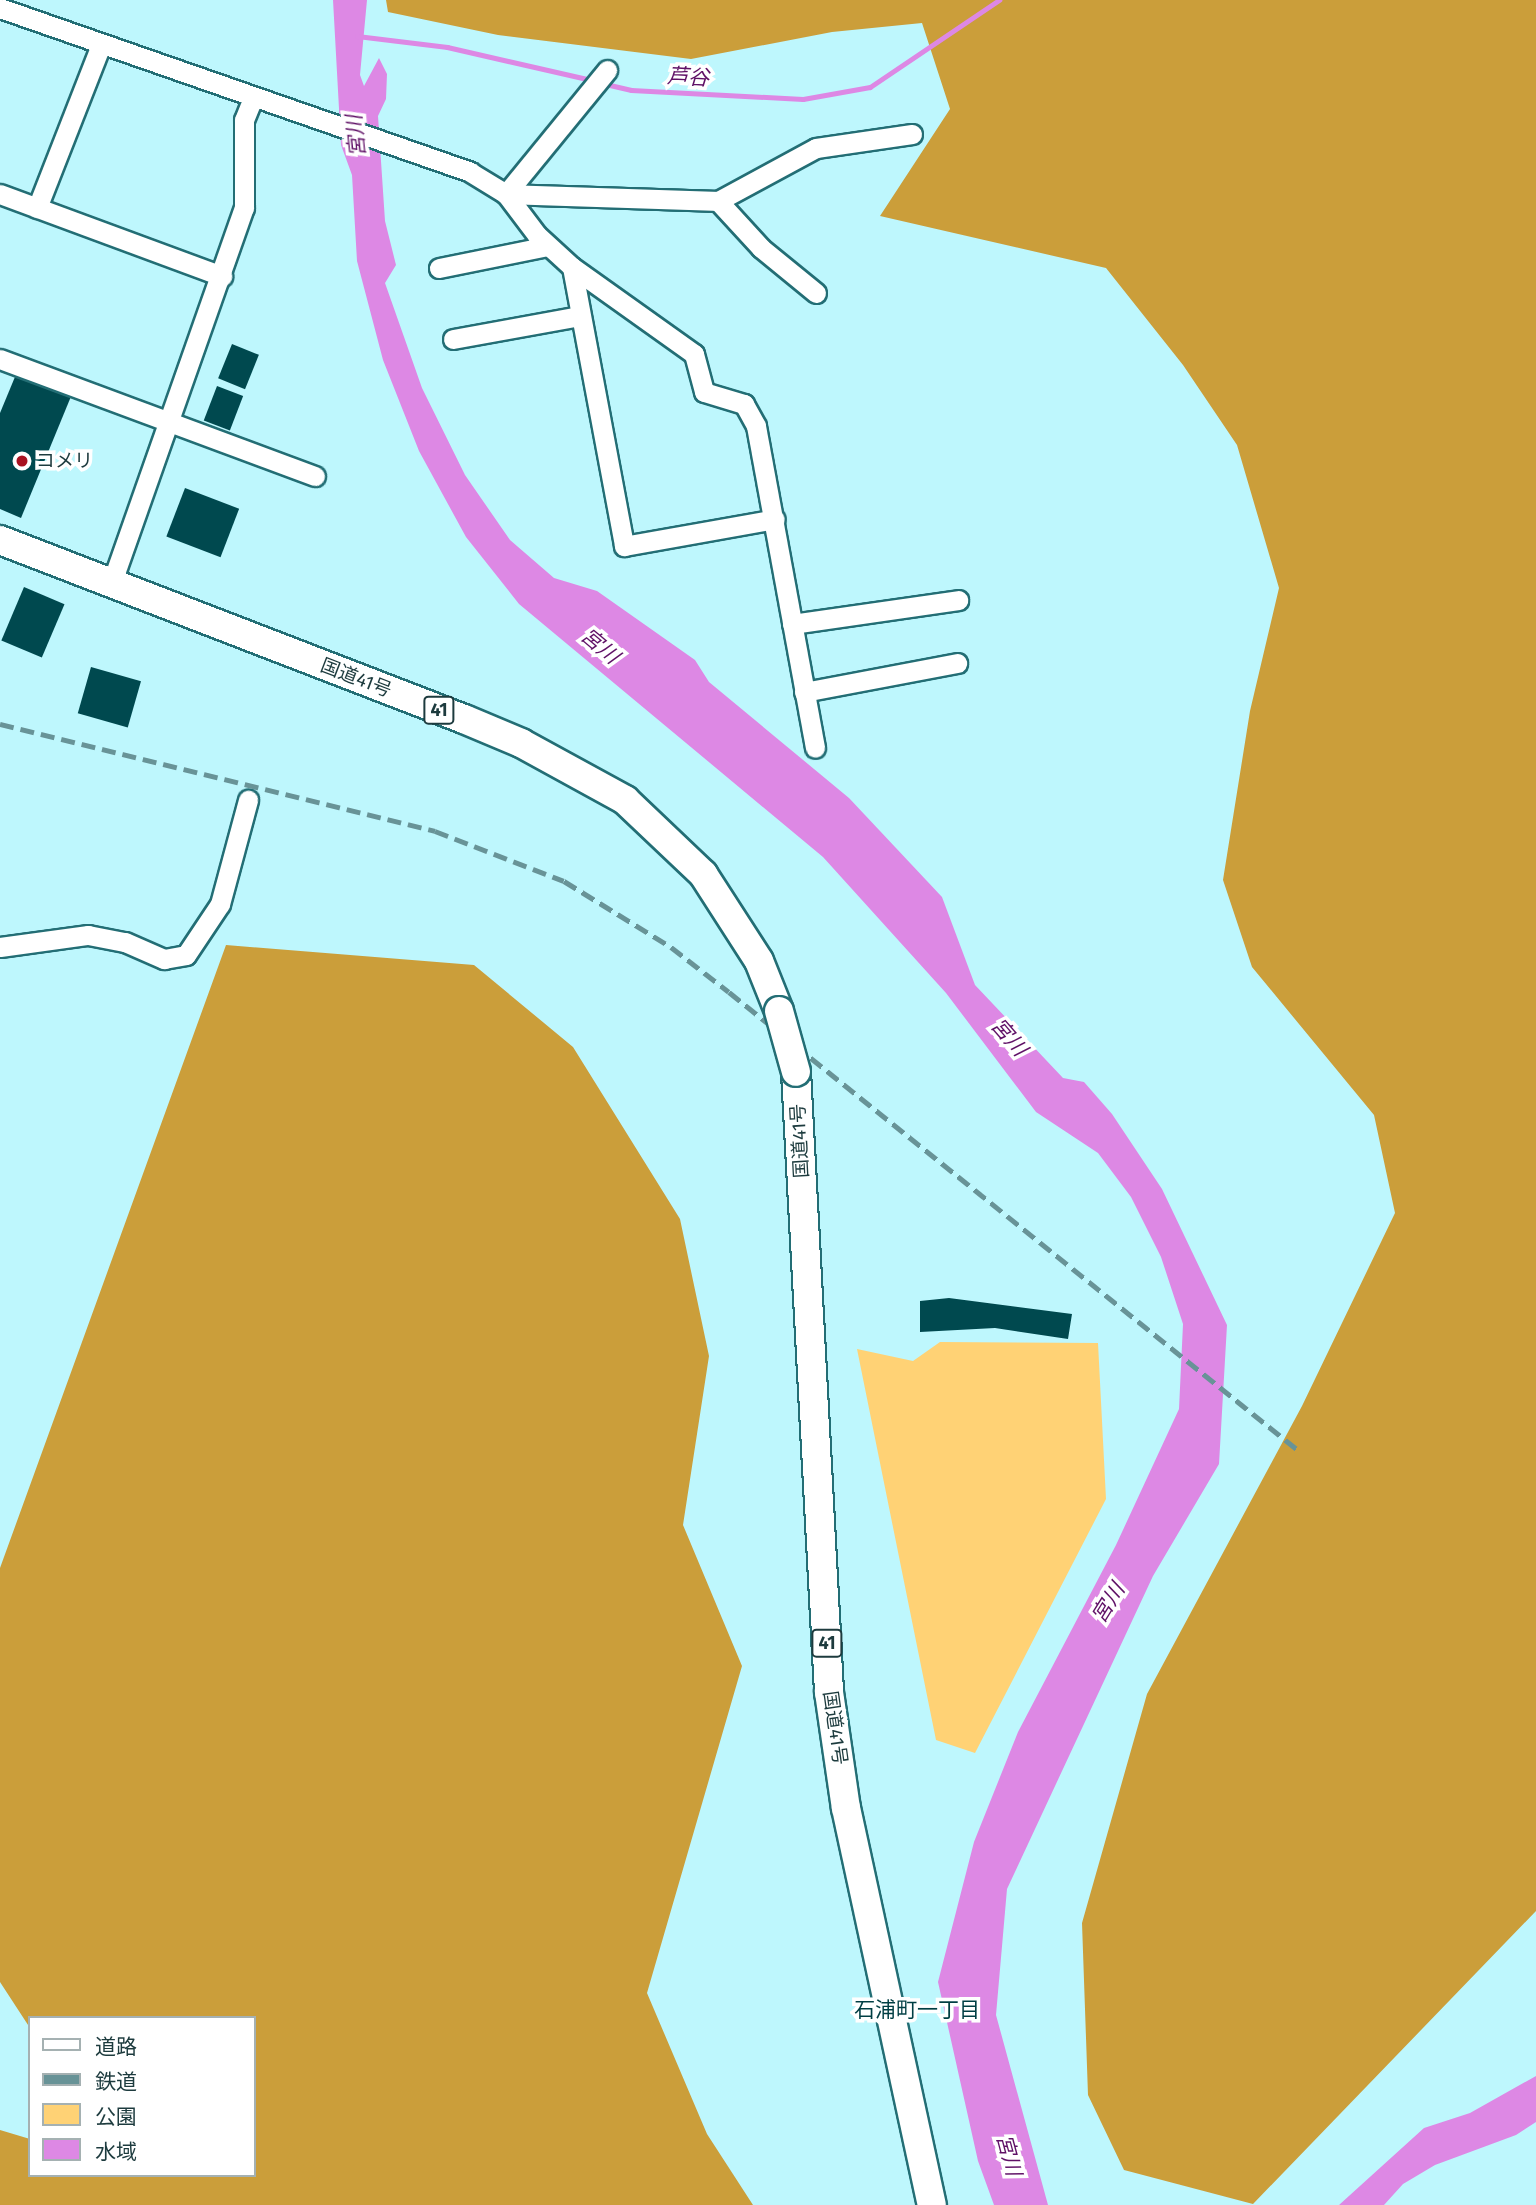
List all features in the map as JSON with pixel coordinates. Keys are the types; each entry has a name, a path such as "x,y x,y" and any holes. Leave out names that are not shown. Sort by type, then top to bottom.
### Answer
{"highway":[{"name":"国道41号","path":"0,540 521,743 625,800 704,874 759,961 779,1011 796,1072 829,1692 860,1875 932,2205"}],"street":[{"path":"0,8 27,8 101,45 252,100 310,113 470,172 506,194 548,246 572,267 694,354 704,392 744,404 756,426 815,748"},
{"path":"37,208 101,45"},
{"path":"506,194 607,70"},
{"path":"112,582 244,208 244,120 252,100"},
{"path":"506,194 718,201 816,148 912,134"},
{"path":"0,194 222,276"},
{"path":"718,201 816,293"},
{"path":"439,268 548,246"},
{"path":"572,267 624,546 775,519"},
{"path":"453,339 579,316"},
{"path":"0,359 316,476"},
{"path":"792,624 958,600"},
{"path":"804,692 957,663"},
{"path":"0,947 88,935 125,942 164,959 186,955 220,905 248,800"}],"green space":[{"path":"940,1342 1098,1343 1106,1499 975,1753 936,1740 857,1349 913,1361"}],"shaded area":[{"path":"386,0 1536,0 1536,1911 1253,2204 1124,2170 1088,2095 1082,1923 1147,1694 1302,1406 1395,1213 1374,1115 1252,967 1223,880 1250,711 1279,588 1237,445 1183,365 1106,268 880,216 950,109 922,23 832,32 691,59 498,35 388,12"},
{"path":"226,945 474,965 573,1047 680,1219 709,1356 683,1525 742,1666 647,1993 707,2134 753,2205 0,2205 0,2130 28,2138 28,2177 256,2177 256,2016 28,2016 28,2025 0,1982 0,1568"}],"water":[{"name":"宮川","path":"333,0 367,0 360,75 364,86 379,58 387,74 386,99 378,116 385,221 396,265 385,283 422,388 465,475 510,540 554,578 597,591 695,660 709,682 849,798 942,897 975,985 1063,1078 1084,1082 1112,1114 1162,1189 1227,1325 1219,1464 1153,1576 1007,1889 996,2015 1048,2205 994,2205 978,2161 938,1982 974,1842 1018,1732 1116,1545 1179,1409 1183,1324 1161,1257 1131,1197 1098,1153 1036,1112 946,993 823,857 519,604 466,537 419,451 383,360 357,261 352,175 341,145"},
{"path":"1536,2076 1536,2122 1516,2135 1435,2165 1403,2184 1384,2205 1339,2205 1424,2128 1470,2113"}],"building":[{"path":"232,344 259,355 245,389 218,378"},
{"name":"コメリ","path":"17,372 72,394 21,518 0,509 0,413"},
{"path":"217,386 243,396 230,431 204,421"},
{"path":"185,488 239,509 221,557 166,537"},
{"path":"24,587 65,604 42,658 1,640"},
{"path":"91,667 141,681 128,727 78,713"},
{"path":"949,1298 1072,1314 1068,1339 995,1328 920,1332 920,1301"}],"waterway":[{"name":"芦谷","path":"601,83 631,90 803,99 870,87 999,0"},
{"name":"芦谷","path":"357,36 447,47 591,80"}],"railway":[{"path":"0,724 435,831 564,881 671,947 1299,1451"}],"place":[{"name":"コメリ","path":"22,461"}],"district":[{"name":"石浦町一丁目","path":"917,2010"}]}
